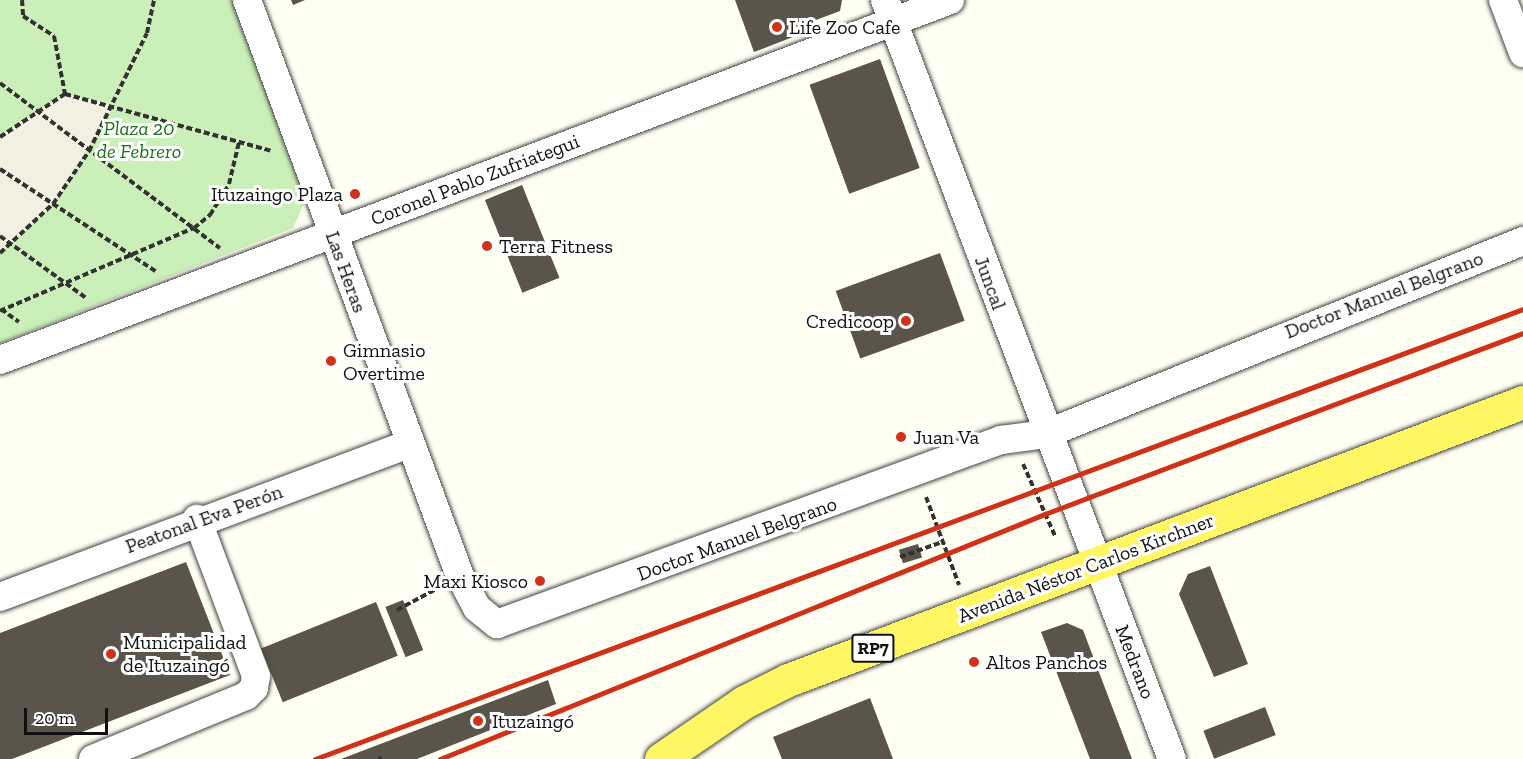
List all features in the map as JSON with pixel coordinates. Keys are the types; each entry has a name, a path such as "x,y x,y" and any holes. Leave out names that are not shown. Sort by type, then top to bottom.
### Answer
{"main road":[{"name":"Avenida Néstor Carlos Kirchner","path":"661,759 744,702 788,680 1523,402"}],"street":[{"name":"Las Heras","path":"247,0 410,444 460,576 477,608"},
{"name":"Coronel Pablo Zufriategui","path":"0,360 242,264 332,234 889,11 950,0"},
{"path":"1503,0 1523,53"},
{"name":"Juncal","path":"889,11 1042,424 1098,564"},
{"name":"Doctor Manuel Belgrano","path":"477,608 497,624 513,622 1244,350 1523,241"},
{"name":"Peatonal Eva Perón","path":"0,597 197,519 410,444"},
{"path":"93,759 246,696 254,688 256,676 197,519"},
{"name":"Medrano","path":"1098,564 1172,759"}],"path":[{"path":"22,0 23,16 54,36 65,94"},
{"path":"0,253 53,204 90,151 115,105 147,33 154,0"},
{"path":"0,83 242,264"},
{"path":"0,137 65,94 115,105 307,163"},
{"path":"0,311 194,228 229,184 239,142"},
{"path":"0,169 181,288"},
{"path":"0,236 112,315"},
{"path":"917,472 961,588 972,584"},
{"path":"900,557 942,542"},
{"path":"397,610 460,576"}],"green space":[{"name":"Plaza 20 de Febrero","path":"0,0 234,0 306,199 293,228 0,343"}],"shaded area":[{"path":"65,94 115,105 53,204 0,253 0,137"}],"building":[{"path":"291,0 305,0 293,5"},
{"name":"Life Zoo Cafe","path":"735,0 842,0 840,11 808,23 811,30 754,52"},
{"path":"880,59 920,168 849,194 810,85"},
{"path":"522,185 559,278 522,293 485,200"},
{"path":"940,253 965,321 860,359 836,291"},
{"path":"918,544 922,557 903,563 899,550"},
{"name":"Municipalidad de Ituzaingó","path":"186,562 230,675 12,759 0,759 0,633"},
{"path":"1210,566 1248,664 1214,677 1179,594 1188,574"},
{"path":"403,600 423,650 406,657 385,607"},
{"path":"376,602 398,656 283,702 261,648"},
{"path":"1067,623 1083,630 1132,759 1090,759 1041,632"},
{"path":"548,680 556,704 417,759 341,759"},
{"path":"870,698 893,759 782,759 773,737"},
{"path":"1265,707 1276,735 1214,759 1203,731"}],"railway":[{"path":"315,759 1523,309"},
{"path":"440,759 1045,514 1523,333"}],"place":[{"name":"Life Zoo Cafe","path":"777,27"},
{"name":"Ituzaingo Plaza","path":"355,194"},
{"name":"Terra Fitness","path":"487,246"},
{"name":"Credicoop","path":"906,321"},
{"name":"Gimnasio Overtime","path":"331,361"},
{"name":"Juan Va","path":"901,437"},
{"name":"Maxi Kiosco","path":"540,581"},
{"name":"Municipalidad de Ituzaingó","path":"111,654"},
{"name":"Altos Panchos","path":"974,662"},
{"name":"Ituzaingó","path":"478,721"}]}
